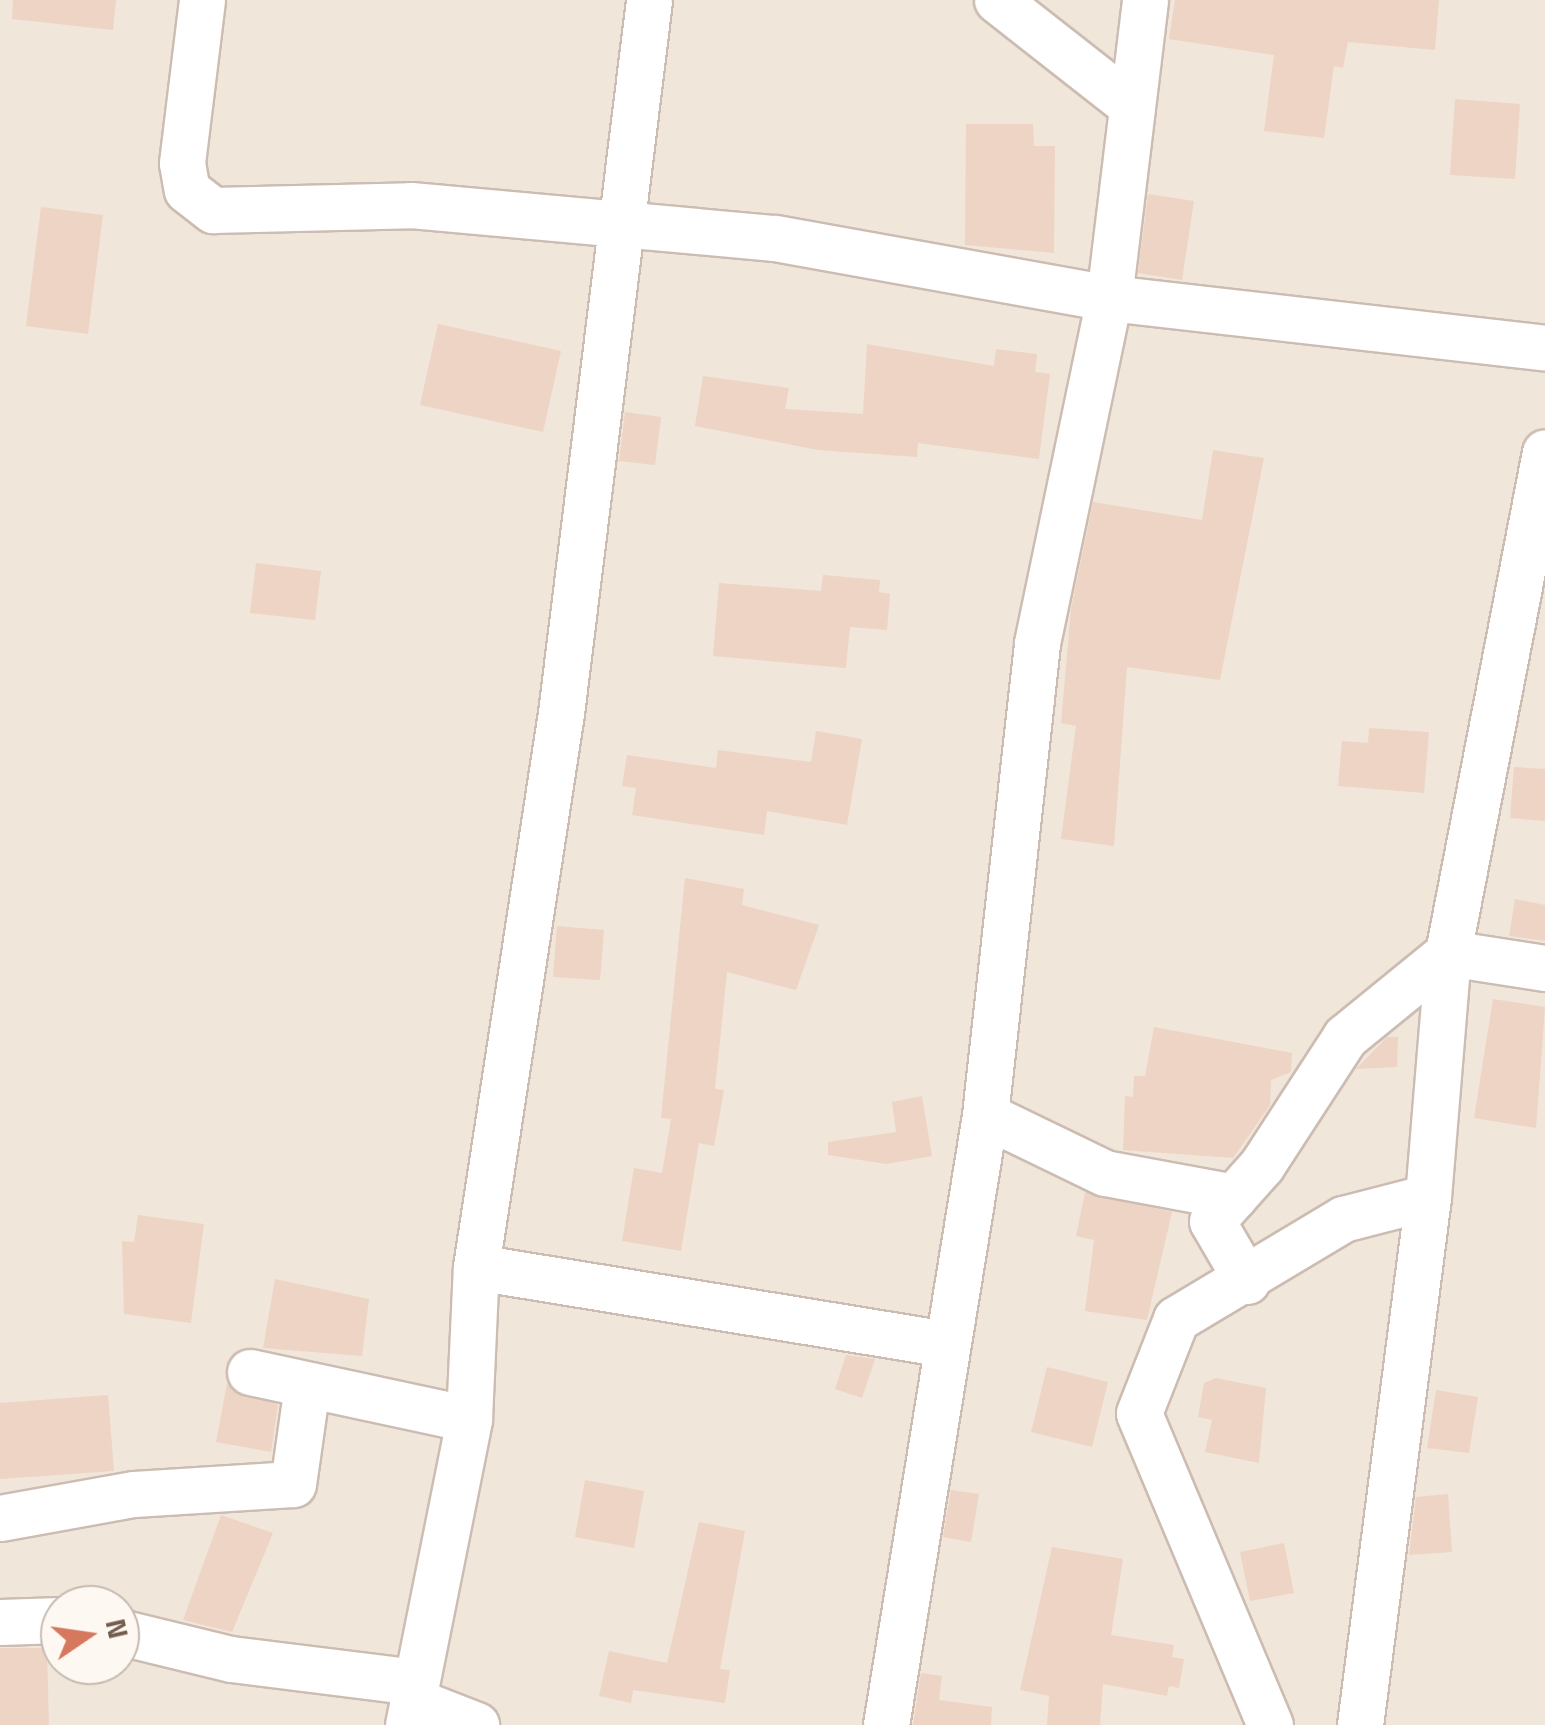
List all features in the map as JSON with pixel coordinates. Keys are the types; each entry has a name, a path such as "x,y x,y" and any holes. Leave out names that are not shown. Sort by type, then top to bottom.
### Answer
{"street":[{"path":"202,0 182,163 199,203 213,210 411,205 775,238 1109,298 1545,348"},
{"path":"412,1702 469,1418 476,1266 561,712 649,0"},
{"path":"997,0 1131,105"},
{"path":"886,1725 944,1344 985,1115 1037,644 1109,298 1145,0"},
{"path":"1360,1725 1428,1196 1448,953 1536,544 1545,452"},
{"path":"1247,1281 1212,1220 1234,1197 1344,1037 1448,953 1545,968"},
{"path":"985,1115 1105,1173 1234,1197"},
{"path":"1270,1725 1139,1413 1176,1319 1247,1281 1343,1218 1428,1196"},
{"path":"476,1266 944,1344"},
{"path":"250,1372 469,1418"},
{"path":"0,1518 134,1494 293,1484 307,1386"},
{"path":"0,1622 40,1621"},
{"path":"140,1637 412,1702 476,1725"}],"shaded area":[{"path":"0,0 629,0 593,650 646,0 1545,0 1545,1725 0,1725"}],"building":[{"path":"13,0 116,0 113,30 12,19"},
{"path":"1175,0 1439,0 1435,50 1348,42 1343,68 1334,66 1324,138 1264,131 1274,55 1169,39"},
{"path":"1455,99 1520,104 1515,179 1450,175"},
{"path":"966,124 1033,124 1034,146 1055,146 1054,253 965,245"},
{"path":"1148,194 1194,201 1182,280 1138,273"},
{"path":"41,207 103,215 88,334 26,326"},
{"path":"438,324 561,351 543,432 420,405"},
{"path":"867,344 994,366 996,349 1037,354 1035,372 1050,374 1039,459 918,443 917,457 818,450 695,426 703,376 789,388 785,409 863,414"},
{"path":"625,412 661,417 655,465 619,461"},
{"path":"1213,450 1264,458 1220,680 1127,667 1114,846 1061,839 1076,726 1061,723 1071,609 1093,502 1202,520"},
{"path":"256,563 321,571 315,620 250,613"},
{"path":"823,575 880,580 879,592 890,594 887,630 850,627 846,668 713,656 719,583 821,591"},
{"path":"1369,728 1429,732 1424,793 1338,786 1342,741 1368,743"},
{"path":"816,731 862,739 847,825 767,811 764,835 632,815 636,788 622,786 627,755 716,768 718,750 811,762"},
{"path":"1514,767 1545,769 1545,821 1510,818"},
{"path":"685,878 744,889 742,905 819,925 796,990 727,972 715,1089 724,1090 714,1146 699,1143 681,1251 622,1241 634,1168 662,1173 671,1119 661,1118"},
{"path":"1515,899 1545,905 1545,941 1509,936"},
{"path":"557,926 604,930 600,980 553,977"},
{"path":"1493,999 1545,1007 1536,1128 1474,1118"},
{"path":"1154,1027 1292,1053 1291,1072 1271,1080 1270,1105 1233,1158 1123,1150 1125,1096 1133,1097 1134,1076 1145,1076"},
{"path":"1387,1037 1398,1037 1397,1067 1356,1069"},
{"path":"922,1096 932,1156 886,1164 828,1155 828,1142 896,1132 892,1102"},
{"path":"1085,1192 1172,1212 1147,1320 1085,1311 1094,1240 1076,1236"},
{"path":"138,1215 204,1224 191,1323 124,1314 122,1241 134,1242"},
{"path":"275,1279 369,1299 362,1356 263,1348"},
{"path":"846,1355 875,1359 862,1398 835,1389"},
{"path":"1047,1367 1108,1382 1092,1447 1031,1432"},
{"path":"1216,1378 1266,1388 1259,1463 1205,1452 1212,1420 1198,1417 1204,1383"},
{"path":"227,1384 278,1405 271,1452 216,1442"},
{"path":"1436,1390 1478,1397 1469,1453 1427,1448"},
{"path":"108,1395 114,1471 0,1479 0,1403"},
{"path":"585,1480 644,1491 634,1548 575,1537"},
{"path":"951,1490 979,1494 971,1542 943,1537"},
{"path":"1448,1494 1452,1552 1409,1555 1416,1497"},
{"path":"221,1515 273,1533 232,1632 183,1620"},
{"path":"699,1522 745,1531 720,1669 730,1670 725,1703 633,1690 631,1703 599,1696 609,1651 667,1663"},
{"path":"1284,1543 1294,1593 1250,1601 1240,1552"},
{"path":"1052,1547 1123,1559 1111,1635 1174,1645 1172,1657 1184,1659 1179,1688 1169,1686 1167,1696 1103,1684 1100,1725 1047,1725 1049,1696 1020,1690"},
{"path":"0,1648 40,1648 40,1685 48,1685 49,1725 0,1725"},
{"path":"921,1673 942,1676 939,1700 992,1707 991,1725 913,1725"}]}
